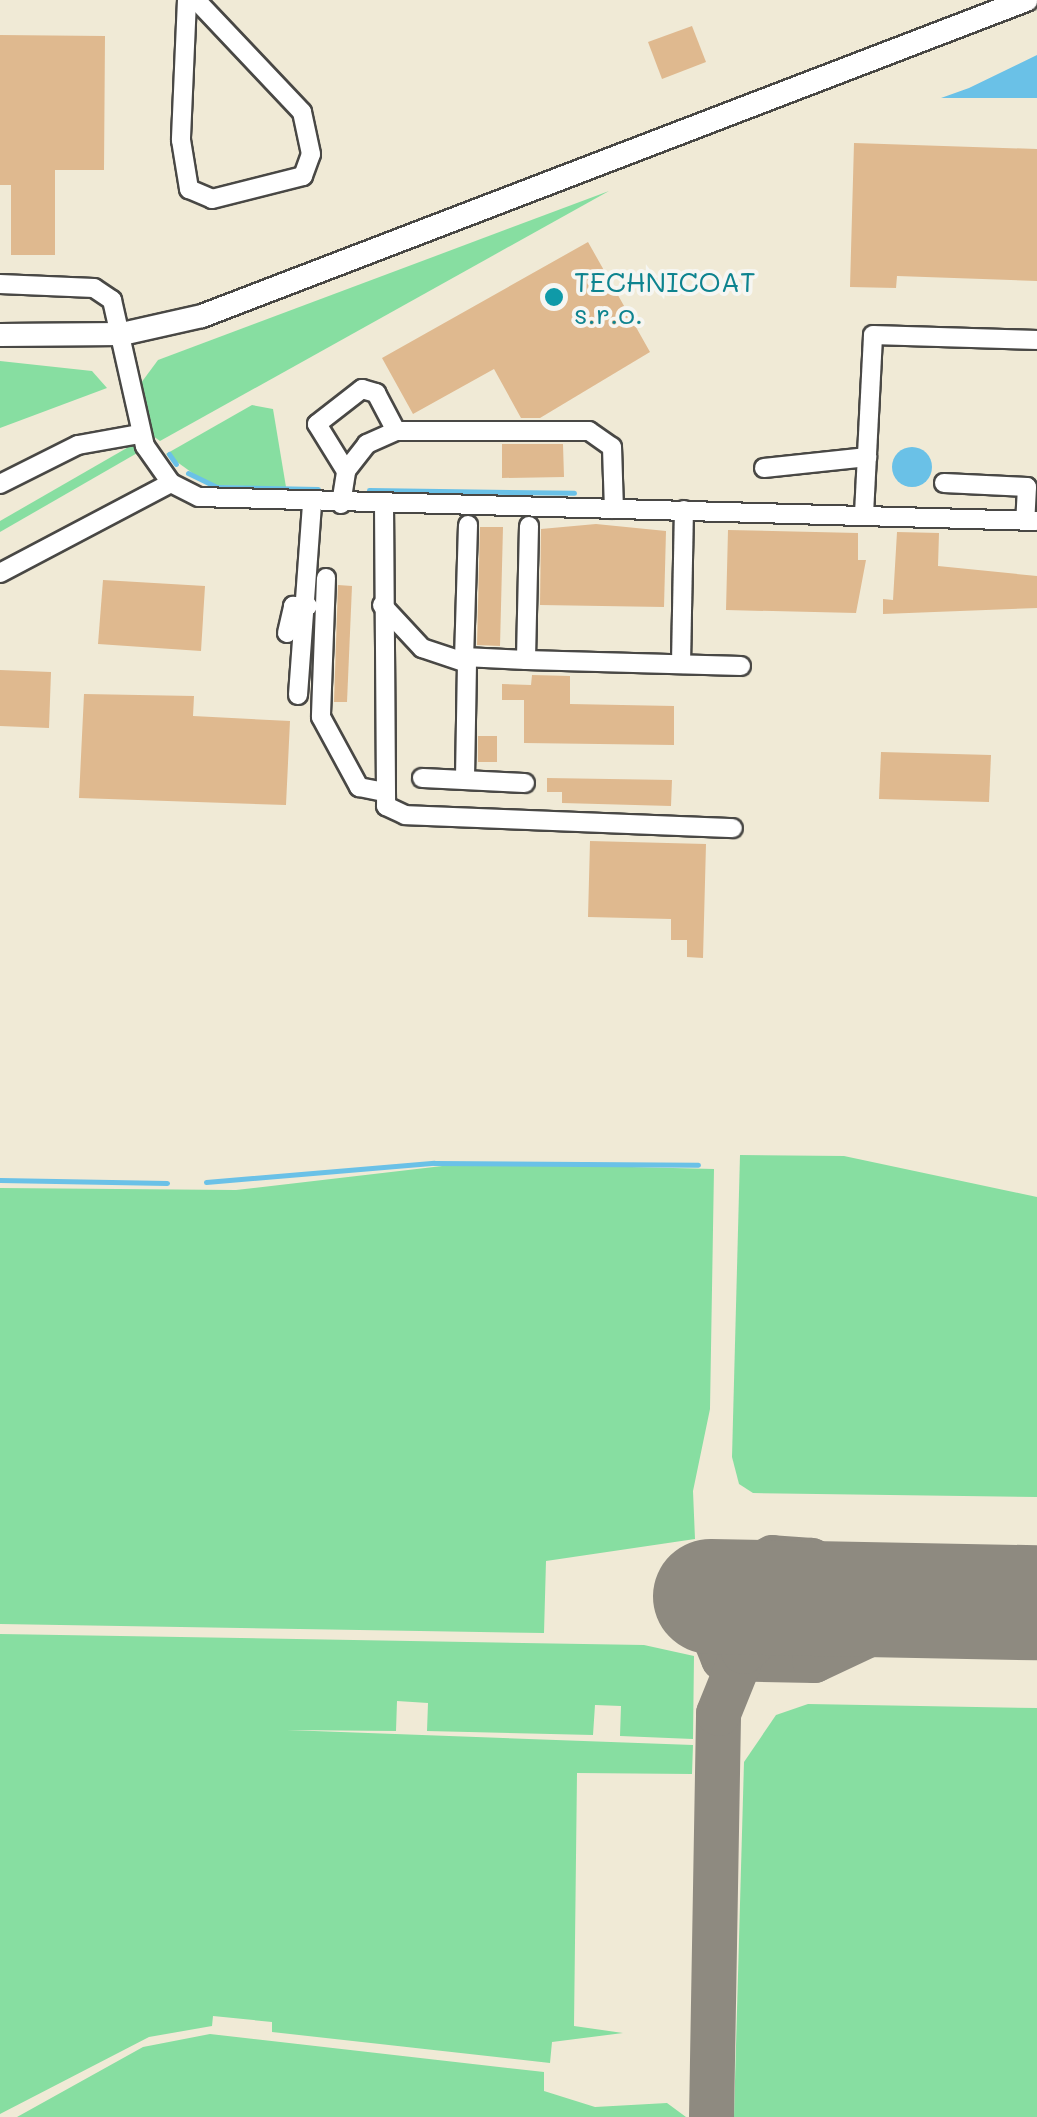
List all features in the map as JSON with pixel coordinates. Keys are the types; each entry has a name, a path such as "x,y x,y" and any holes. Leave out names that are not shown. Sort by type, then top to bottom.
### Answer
{"main road":[{"path":"8,332 122,334 202,316 1026,0"}],"street":[{"path":"186,0 181,140 189,189 212,199 303,176 311,154 302,112 196,0"},
{"path":"0,284 94,288 112,300 140,434 171,484 221,501 1031,521 1032,487 944,483"},
{"path":"864,514 872,335 1037,340"},
{"path":"346,471 320,415 362,389 376,393 396,431"},
{"path":"341,504 346,471 367,444 396,431 589,431 612,447 614,509"},
{"path":"0,484 78,445 140,434"},
{"path":"764,468 866,457"},
{"path":"0,573 171,484"},
{"path":"379,792 384,504"},
{"path":"312,505 308,606 316,630 321,717 358,787 379,792 406,815 734,828"},
{"path":"681,664 684,510"},
{"path":"465,780 468,525"},
{"path":"526,660 529,526"},
{"path":"298,694 326,578"},
{"path":"382,605 422,648 464,657 740,666"},
{"path":"287,633 293,606 308,606"},
{"path":"422,778 525,784"}],"green space":[{"path":"609,191 160,441 153,436 141,383 158,360"},
{"path":"0,361 92,371 107,388 0,428"},
{"path":"252,405 273,409 286,487 209,485 166,454"},
{"path":"132,445 139,452 0,532 0,521"},
{"path":"740,1155 844,1156 1037,1197 1037,1497 753,1493 739,1484 732,1457"},
{"path":"468,1163 714,1169 710,1409 693,1491 695,1539 546,1561 544,1633 0,1624 0,1188 236,1190"},
{"path":"0,1634 644,1645 694,1656 693,1739 620,1736 621,1706 595,1705 593,1735 427,1731 428,1703 397,1701 396,1731 287,1730 693,1745 692,1774 577,1773 574,2026 623,2033 552,2042 550,2063 272,2032 272,2022 213,2016 212,2026 149,2037 0,2114"},
{"path":"808,1704 1037,1708 1037,2117 734,2117 744,1762 776,1715"},
{"path":"210,2034 544,2072 544,2091 595,2107 667,2103 686,2117 17,2117 143,2047"}],"water":[{"path":"1037,55 1037,98 941,98 969,88"},
{"path":"912,447 926,453 932,467 926,481 912,487 898,481 892,467 898,453"}],"building":[{"path":"692,26 706,62 662,79 648,42"},
{"path":"0,35 105,36 104,170 55,170 55,255 11,255 11,185 0,185"},
{"path":"854,143 1037,149 1037,281 897,276 896,288 850,287"},
{"name":"TECHNICOAT s.r.o.","path":"588,242 650,352 540,418 521,418 494,369 413,414 382,358"},
{"path":"502,444 563,444 564,477 502,478"},
{"path":"596,524 666,531 664,607 540,605 541,529"},
{"path":"480,527 503,527 500,646 477,645"},
{"path":"728,530 858,533 858,560 866,560 856,613 726,610"},
{"path":"897,532 939,533 938,566 1037,576 1037,608 883,614 883,599 893,600"},
{"path":"103,580 205,586 201,651 98,644"},
{"path":"338,585 352,586 347,702 334,702"},
{"path":"0,670 51,672 49,728 0,726"},
{"path":"532,675 570,676 570,704 674,706 674,745 524,743 524,700 502,700 502,684 531,685"},
{"path":"84,694 194,696 193,716 290,721 286,805 79,798"},
{"path":"478,736 497,736 497,762 478,762"},
{"path":"881,752 991,755 989,802 879,799"},
{"path":"547,778 672,780 671,806 562,803 562,792 547,792"},
{"path":"590,841 706,844 703,958 687,957 687,940 671,940 671,919 588,917"}],"waterway":[{"path":"169,454 176,464"},
{"path":"188,473 217,487 318,489"},
{"path":"369,490 574,493"},
{"path":"206,1182 434,1163 698,1165"},
{"path":"0,1180 167,1183"}],"taxiway":[{"path":"880,1596 811,1560 772,1557 731,1579 714,1636 723,1658 814,1660 929,1606"},
{"path":"711,2117 718,1713 743,1651 773,1624 819,1604 1037,1605"}],"runway":[{"path":"710,1596 1037,1602"}],"place":[{"name":"TECHNICOAT s.r.o.","path":"554,297"}]}
